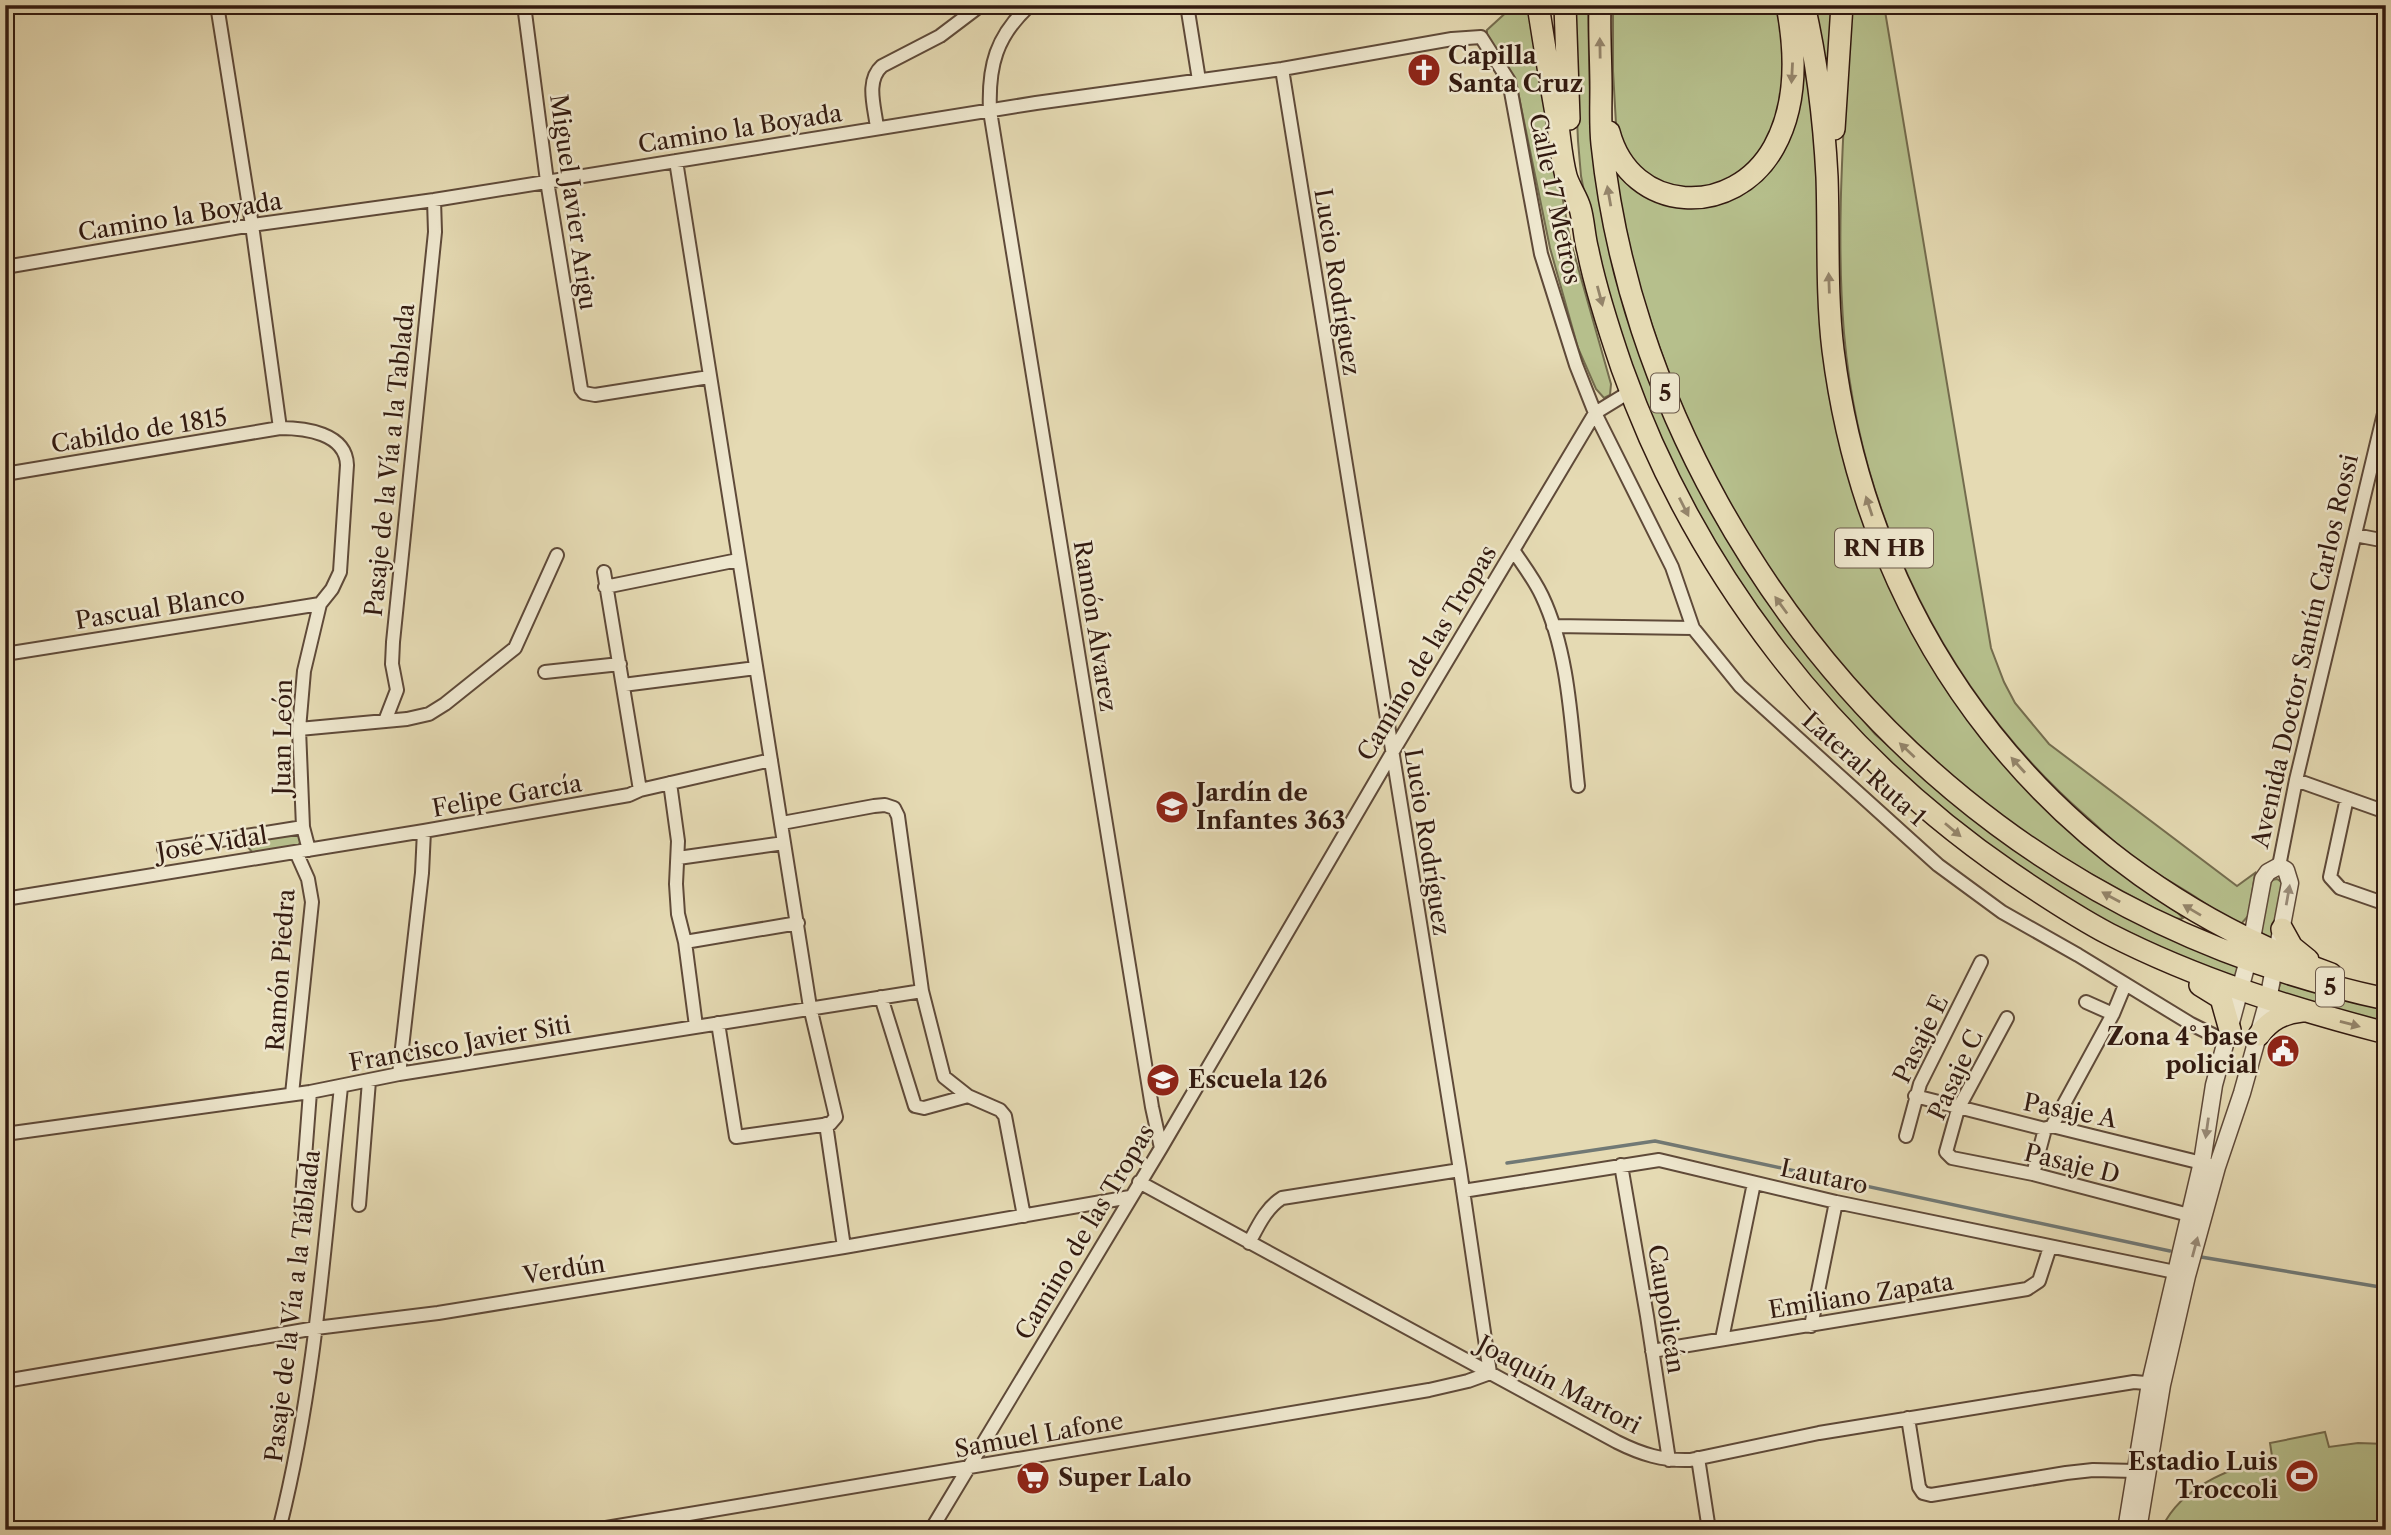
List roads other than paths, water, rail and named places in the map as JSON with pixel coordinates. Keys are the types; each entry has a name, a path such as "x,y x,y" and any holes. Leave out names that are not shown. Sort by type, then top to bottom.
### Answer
{"highway":[{"path":"1538,5 1566,179 1580,206"},
{"path":"1565,5 1567,106 1587,250 1606,322 1631,391 1671,482 1701,539 1767,640 1842,729 1903,789 1974,848 2046,897 2107,933 2181,967 2302,1011 2386,1033"},
{"name":"5","path":"1600,5 1601,140 1623,264 1640,323 1661,383 1698,467 1737,537 1775,597 1823,660 1870,713 1933,774 2017,841 2075,877 2133,910 2194,939 2250,951 2326,986 2386,999"},
{"path":"1601,92 1609,135 1617,155 1633,176 1643,184 1655,191 1680,198 1704,198 1733,188 1764,162 1779,137 1788,110 1793,60 1787,5"},
{"name":"RN HB","path":"1804,5 1819,86 1826,175 1831,315 1841,399 1849,439 1872,515 1896,576 1920,626 1954,682 2015,762 2067,816 2116,858 2250,951"},
{"path":"1826,175 1833,152 1842,5"},
{"path":"2282,929 2286,939 2313,967"},
{"path":"2277,962 2313,967 2386,992"},
{"path":"2181,967 2191,979 2221,998 2228,1036"},
{"path":"2259,1035 2273,1020 2302,1011"}],"street":[{"path":"217,5 252,225 280,428"},
{"name":"Miguel Javier Arigu","path":"524,5 547,181 579,384 584,393 595,395 709,377"},
{"path":"877,128 872,82 875,72 940,36 981,5"},
{"path":"990,111 996,50 1008,28 1030,5"},
{"path":"1187,5 1199,80"},
{"name":"Camino la Boyada","path":"5,267 252,225 435,200 877,128 1282,69 1452,39 1482,37"},
{"name":"Calle 17 Metros","path":"1482,37 1509,81 1541,254 1576,365 1595,413"},
{"name":"Lucio Rodríguez","path":"1282,69 1460,1170 1490,1373"},
{"name":"Ramón Álvarez","path":"990,111 1161,1148"},
{"path":"676,161 810,1007 831,1121 844,1247"},
{"name":"Pasaje de la Vía a la Tablada","path":"385,721 397,690 392,664 393,642 435,232 435,200"},
{"name":"Camino de las Tropas","path":"931,1530 1161,1148 1595,413 1631,391"},
{"name":"Avenida Doctor Santín Carlos Rossi","path":"2279,866 2296,780 2386,405"},
{"name":"Lateral Ruta 1","path":"1595,413 1672,567 1693,628 1740,686 1938,865 2002,912 2191,1024 2228,1036"},
{"name":"Cabildo de 1815","path":"5,474 280,428"},
{"name":"Juan León","path":"280,428 303,429 324,435 341,449 346,458 340,572 332,589 320,604 304,671 299,729 302,851"},
{"path":"2355,535 2386,541"},
{"path":"1513,551 1544,599 1553,626 1567,692 1578,786"},
{"path":"299,729 429,714 515,648 557,555"},
{"path":"606,587 738,560"},
{"path":"604,572 640,790"},
{"name":"Pascual Blanco","path":"5,654 320,604"},
{"path":"1553,626 1693,628"},
{"path":"545,672 620,664"},
{"path":"623,685 756,668"},
{"name":"Felipe García","path":"400,1074 425,831 629,795 640,790 771,760"},
{"path":"2296,780 2386,813"},
{"path":"670,783 676,823 678,914 685,942 696,1026"},
{"path":"2347,798 2330,877 2340,888 2386,904"},
{"path":"782,823 874,806 894,808 898,816 922,991 945,1079 968,1096 1000,1110 1005,1116 1024,1216"},
{"name":"José Vidal","path":"164,849 303,827"},
{"name":"José Vidal","path":"5,899 425,831"},
{"path":"678,858 784,843"},
{"name":"Ramón Piedra","path":"292,1094 312,902 302,851"},
{"name":"Avenida Doctor Santín Carlos Rossi","path":"2156,1384 2187,1276 2209,1165 2214,1085 2250,951 2263,879 2268,872 2279,866"},
{"name":"Avenida Doctor Santín Carlos Rossi","path":"2138,1530 2143,1468 2175,1272 2189,1216 2242,1093 2277,962 2290,883 2286,870 2279,866"},
{"path":"685,942 798,923"},
{"name":"Pasaje E","path":"1906,1136 1915,1096 1981,962"},
{"path":"2033,1174 2048,1127 2113,1014 2125,985"},
{"name":"Francisco Javier Siti","path":"5,1134 310,1092 400,1074 922,991"},
{"path":"881,997 915,1106 924,1108 968,1096"},
{"path":"2086,1002 2113,1014"},
{"name":"Pasaje C","path":"1946,1152 1958,1109 2007,1017"},
{"path":"718,1023 736,1137 831,1121"},
{"path":"359,1205 369,1081"},
{"path":"2214,1085 2226,1094 2233,1096 2242,1093"},
{"name":"Pasaje de la Vía a la Tablada","path":"279,1530 292,1479 316,1328 341,1087"},
{"path":"300,1210 310,1092"},
{"name":"Pasaje A","path":"1915,1096 1958,1109 2209,1165"},
{"name":"Pasaje D","path":"1946,1152 1952,1158 2033,1174 2189,1216"},
{"name":"Lautaro","path":"1463,1192 1659,1160 1836,1202 2175,1272"},
{"name":"Caupolicán","path":"1621,1165 1669,1460"},
{"path":"1249,1243 1273,1203 1282,1198 1460,1170"},
{"name":"Joaquín Martori","path":"1139,1182 1617,1443 1669,1460 1698,1458 1908,1418 2134,1382 2156,1384"},
{"path":"1722,1339 1754,1183"},
{"name":"Verdún","path":"5,1381 316,1328 438,1313 844,1247 1130,1197"},
{"path":"1811,1326 1836,1202"},
{"name":"Emiliano Zapata","path":"1653,1351 2027,1289 2039,1281 2050,1247"},
{"name":"Samuel Lafone","path":"594,1530 1429,1390 1490,1373"},
{"path":"1908,1418 1919,1487 1923,1493 1931,1495 2066,1473 2143,1468"},
{"path":"1698,1458 1709,1530"},
{"name":"Avenida Doctor Santín Carlos Rossi","path":"2126,1530 2143,1468"}],"waterway":[{"path":"1507,1163 1655,1141 2170,1251"},
{"path":"2201,1257 2386,1288"}],"place":[{"name":"Capilla Santa Cruz","path":"1424,70"},
{"name":"Jardín de Infantes 363","path":"1172,807"},
{"name":"Zona 4° base policial","path":"2283,1051"},
{"name":"Escuela 126","path":"1163,1080"},
{"name":"Estadio Luis Troccoli","path":"2302,1476"},
{"name":"Super Lalo","path":"1033,1478"}]}
